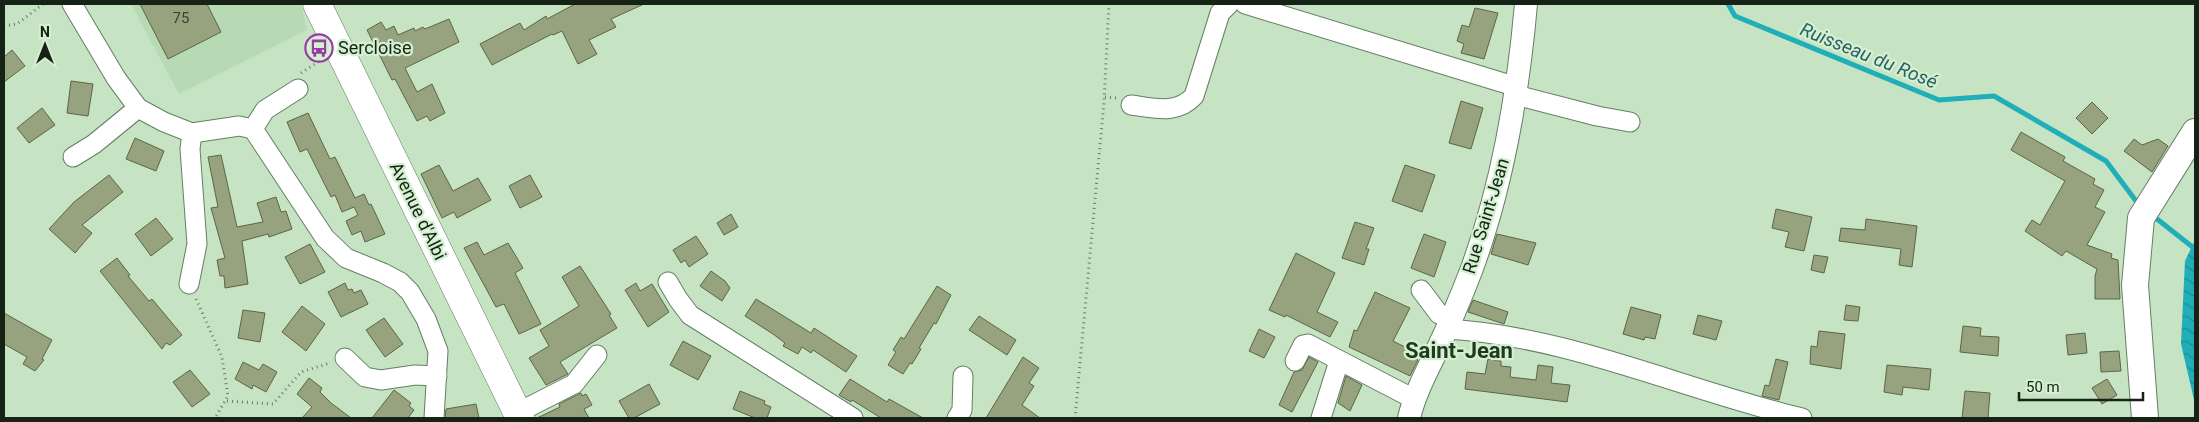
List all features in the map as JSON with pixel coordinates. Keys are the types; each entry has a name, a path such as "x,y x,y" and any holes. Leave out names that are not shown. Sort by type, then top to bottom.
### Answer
{"main road":[{"name":"Avenue d'Albi","path":"317,4 518,416"},
{"path":"2145,418 2135,285 2145,211 2195,132"}],"street":[{"path":"72,4 116,78 138,108 164,122 192,133 239,126 253,129 325,238 346,258 384,273 400,282 410,292 426,319 438,351 434,418"},
{"path":"1131,105 1169,109 1179,108 1188,103 1194,96 1220,13 1229,4"},
{"path":"1245,4 1597,116 1630,122"},
{"name":"Rue Saint-Jean","path":"1412,409 1472,270 1498,188 1516,91 1526,4"},
{"path":"253,129 265,110 298,89"},
{"path":"74,157 94,144 138,108"},
{"path":"189,284 197,244 190,149 192,133"},
{"path":"668,282 690,314 853,418"},
{"path":"1421,290 1449,324 1474,331 1554,346 1802,418"},
{"path":"1295,361 1303,346 1308,344 1340,361 1412,409"},
{"path":"518,416 574,384 598,355"},
{"path":"346,358 364,377 381,380 415,375 437,376"},
{"path":"1321,418 1340,361"},
{"path":"957,418 962,410 963,376"}],"path":[{"path":"4,26 17,24 43,4"},
{"path":"1076,418 1104,102 1109,4"},
{"path":"298,89 296,77 323,58"},
{"path":"189,284 222,357 227,400 215,418"},
{"path":"227,400 273,404 301,372 346,358"}],"shaded area":[{"path":"131,4 301,4 307,30 179,94"}],"water":[{"path":"2195,240 2195,404 2181,344 2185,261"}],"building":[{"path":"140,4 207,4 221,32 168,59"},
{"path":"575,4 644,4 611,19 616,27 589,40 597,54 578,64 562,31 552,34 492,65 480,44 520,23 524,30 546,16 547,19"},
{"path":"1475,8 1498,13 1484,59 1461,53 1464,44 1457,41 1462,25 1469,27"},
{"path":"449,19 459,42 405,68 417,92 432,84 445,113 430,121 427,116 417,121 395,79 392,80 367,30 381,22 386,30 394,26 398,35 414,28 415,31 423,27 425,29"},
{"path":"12,50 25,66 4,82 4,57"},
{"path":"71,81 93,84 88,116 67,113"},
{"path":"1461,101 1483,108 1471,149 1449,143"},
{"path":"2092,102 2108,118 2092,134 2076,118"},
{"path":"42,108 55,125 29,143 17,128"},
{"path":"308,113 330,159 335,157 355,198 364,194 369,205 371,204 385,234 365,242 361,231 352,235 346,221 358,215 354,207 342,212 335,195 331,197 307,149 300,152 287,122"},
{"path":"2021,132 2065,157 2063,161 2095,179 2093,184 2104,190 2095,207 2105,212 2087,245 2112,254 2111,258 2118,260 2120,299 2095,299 2095,276 2097,269 2066,251 2062,256 2025,231 2032,220 2040,225 2065,181 2011,150"},
{"path":"135,138 164,151 156,171 126,159"},
{"path":"2134,139 2142,145 2158,139 2168,146 2152,172 2124,151"},
{"path":"221,155 237,227 263,222 257,203 276,197 281,212 286,211 292,229 269,237 268,234 242,241 248,284 225,288 224,276 220,276 217,260 225,258 211,208 218,207 208,157"},
{"path":"439,165 453,191 478,178 491,200 457,218 454,212 442,218 421,174"},
{"path":"1405,165 1435,175 1422,212 1392,201"},
{"path":"109,175 123,192 82,225 92,233 75,253 49,229 74,202"},
{"path":"530,175 542,197 520,208 509,186"},
{"path":"1776,209 1812,217 1804,251 1785,247 1789,232 1772,228"},
{"path":"731,214 738,227 724,235 717,223"},
{"path":"156,218 173,239 151,256 135,234"},
{"path":"1866,219 1917,226 1912,267 1899,265 1901,249 1839,241 1841,228 1865,230"},
{"path":"1355,222 1374,228 1366,249 1369,249 1364,265 1342,258"},
{"path":"1424,234 1446,242 1434,277 1411,268"},
{"path":"1497,234 1536,243 1528,265 1491,254"},
{"path":"696,236 708,254 689,267 685,260 681,263 673,250"},
{"path":"477,242 484,255 508,243 523,268 515,273 541,324 519,334 504,304 496,307 464,248"},
{"path":"310,244 325,272 300,284 285,257"},
{"path":"1296,253 1335,273 1317,312 1338,322 1330,337 1286,315 1285,317 1269,310"},
{"path":"1814,255 1828,257 1824,273 1811,270"},
{"path":"117,258 130,275 128,276 149,301 152,299 182,335 170,345 166,343 162,349 100,271"},
{"path":"580,266 611,314 609,315 617,328 560,362 568,374 546,385 529,358 549,346 540,330 579,306 562,277"},
{"path":"711,271 725,281 730,288 722,301 700,286"},
{"path":"345,283 348,290 352,289 354,293 361,290 368,304 341,317 328,292"},
{"path":"636,283 640,291 652,284 669,312 648,327 625,290"},
{"path":"937,286 951,295 936,324 934,323 919,348 921,349 912,364 910,363 903,374 888,365 896,352 893,350 901,337 904,339"},
{"path":"1375,292 1410,308 1393,341 1407,348 1405,354 1418,360 1410,376 1349,347 1354,330 1357,331"},
{"path":"756,299 811,333 814,328 857,356 846,372 813,350 811,353 802,347 798,354 783,346 785,343 745,316"},
{"path":"1473,300 1508,312 1504,324 1468,312"},
{"path":"1846,305 1860,307 1858,321 1844,320"},
{"path":"302,306 325,324 306,351 282,332"},
{"path":"1631,307 1661,315 1655,339 1645,337 1644,340 1623,334"},
{"path":"243,310 265,313 260,342 238,338"},
{"path":"4,313 52,340 42,359 44,360 35,371 23,364 27,357 4,344"},
{"path":"1698,315 1722,321 1716,340 1693,334"},
{"path":"979,316 1016,340 1007,355 969,330"},
{"path":"384,318 403,344 385,357 366,330"},
{"path":"1963,326 1981,328 1980,336 1999,337 1998,356 1960,352"},
{"path":"1259,329 1275,337 1264,358 1249,351"},
{"path":"1819,331 1845,334 1841,369 1810,364 1811,346 1817,347"},
{"path":"2085,333 2087,353 2068,355 2066,335"},
{"path":"683,341 711,356 698,380 670,365"},
{"path":"2119,351 2121,371 2101,372 2100,352"},
{"path":"1023,357 1039,368 1029,383 1034,386 1022,405 1040,418 986,418"},
{"path":"1309,357 1318,362 1292,412 1279,405 1294,372 1302,370"},
{"path":"1488,359 1501,361 1501,366 1511,367 1510,377 1536,380 1538,365 1553,367 1551,383 1570,385 1567,402 1465,389 1467,372 1485,374"},
{"path":"1776,359 1788,362 1779,400 1762,396 1765,385 1769,386"},
{"path":"243,362 259,370 263,364 277,372 266,392 253,385 252,389 235,379"},
{"path":"1887,365 1931,369 1929,390 1903,387 1902,395 1884,392"},
{"path":"190,370 210,394 192,407 173,382"},
{"path":"1346,376 1362,385 1350,411 1338,403"},
{"path":"309,378 322,388 320,392 331,403 351,418 302,418 312,407 297,394"},
{"path":"850,379 887,402 889,399 923,418 881,418 852,400 851,402 839,395"},
{"path":"2107,379 2117,395 2102,404 2092,388"},
{"path":"649,384 660,404 634,418 629,418 619,401"},
{"path":"394,390 411,403 409,406 414,410 408,418 372,418"},
{"path":"740,391 765,401 764,404 771,407 767,418 755,418 733,409"},
{"path":"1965,391 1990,393 1988,418 1962,418"},
{"path":"581,393 582,396 586,394 592,405 584,409 589,418 537,418 560,407 559,404"},
{"path":"476,404 479,418 445,418 446,409"}],"waterway":[{"name":"Ruisseau du Rosé","path":"1728,4 1735,16 1939,100 1994,96 2106,161 2139,205"},
{"name":"Ruisseau du Rosé","path":"2152,215 2195,249"}],"place":[{"name":"Sercloise","path":"319,48"}],"district":[{"name":"Saint-Jean","path":"1459,350"}]}
